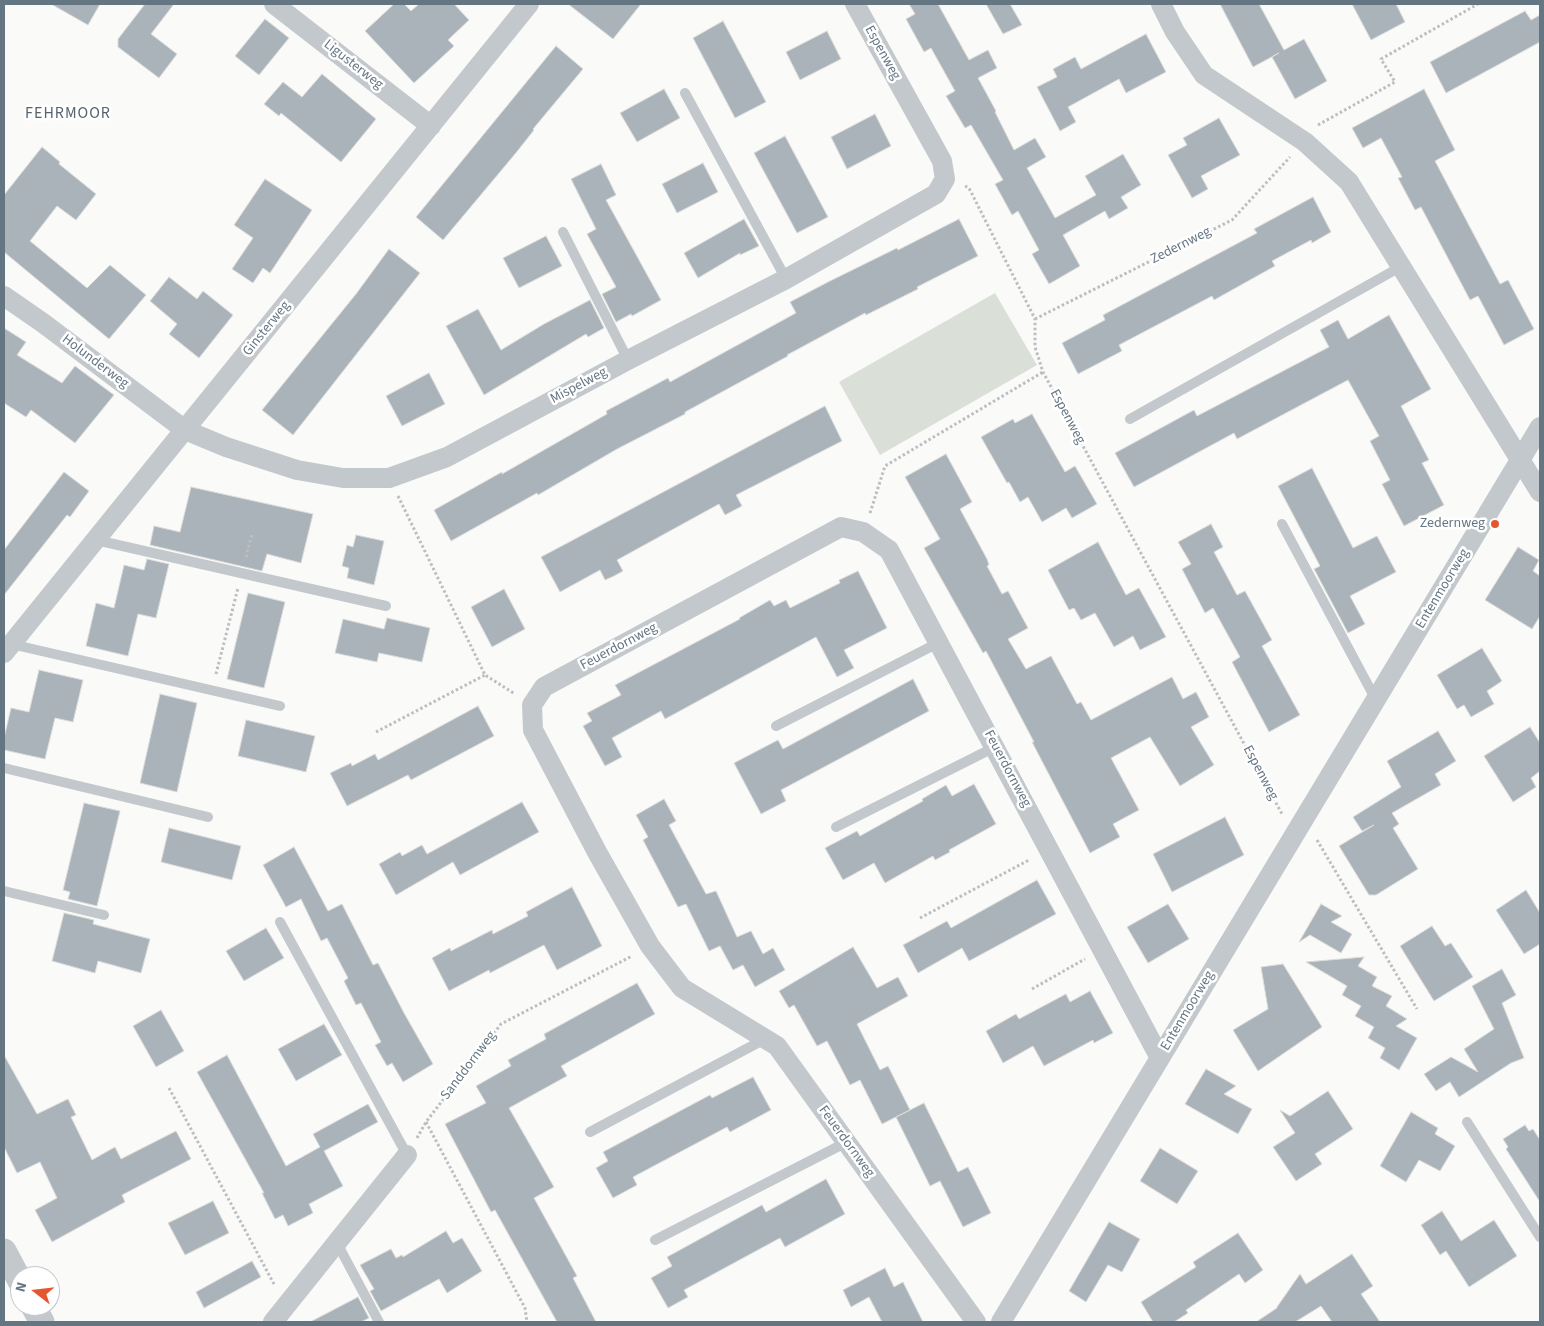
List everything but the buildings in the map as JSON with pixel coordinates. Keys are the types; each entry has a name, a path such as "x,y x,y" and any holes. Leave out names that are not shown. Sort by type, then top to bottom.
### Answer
{"street":[{"name":"Ligusterweg","path":"274,4 431,126"},
{"name":"Ginsterweg","path":"8,648 530,4"},
{"name":"Espenweg","path":"855,4 942,161 945,179"},
{"path":"1161,4 1176,32 1204,75 1300,139 1350,182 1540,492"},
{"name":"Mispelweg","path":"185,430 226,448 297,470 343,478 389,478 447,457 628,360 786,279 936,194 945,179"},
{"name":"Holunderweg","path":"4,296 43,323 185,430"},
{"name":"Entenmoorweg","path":"1001,1322 1540,427"},
{"name":"Feuerdornweg","path":"976,1322 777,1046 682,988 650,946 597,852 533,730 532,705 544,687 841,527 863,532 890,550 1160,1058"},
{"path":"272,1322 408,1155"},
{"path":"4,1251 12,1266"}],"lane":[{"path":"685,93 786,279"},
{"path":"563,232 628,360"},
{"path":"1130,418 1402,266"},
{"path":"1282,524 1376,700"},
{"path":"96,540 386,606"},
{"path":"776,726 940,642"},
{"path":"8,648 280,706"},
{"path":"836,827 995,746"},
{"path":"4,768 208,817"},
{"path":"4,891 104,915"},
{"path":"280,922 408,1155"},
{"path":"590,1132 765,1039"},
{"path":"1467,1122 1540,1237"},
{"path":"655,1240 847,1142"},
{"path":"337,1243 379,1322"}],"path":[{"path":"1300,139 1395,82 1381,59 1478,4"},
{"name":"Zedernweg","path":"1035,319 1232,220 1300,139"},
{"name":"Espenweg","path":"945,179 969,188 1035,319 1035,348 1043,372 1294,836"},
{"path":"863,532 885,466 1043,372"},
{"path":"389,478 485,675 532,705"},
{"path":"212,690 252,534"},
{"path":"376,732 485,675"},
{"path":"1304,818 1417,1009"},
{"path":"920,918 1050,849"},
{"name":"Sanddornweg","path":"408,1155 426,1122 501,1024 650,946"},
{"path":"1032,989 1102,948"},
{"path":"169,1088 286,1306"},
{"path":"426,1122 525,1308 527,1322"}],"shaded area":[{"path":"995,293 1037,365 880,455 839,382"}],"place":[{"name":"Zedernweg","path":"1495,524"}],"district":[{"name":"FEHRMOOR","path":"68,114"}]}
